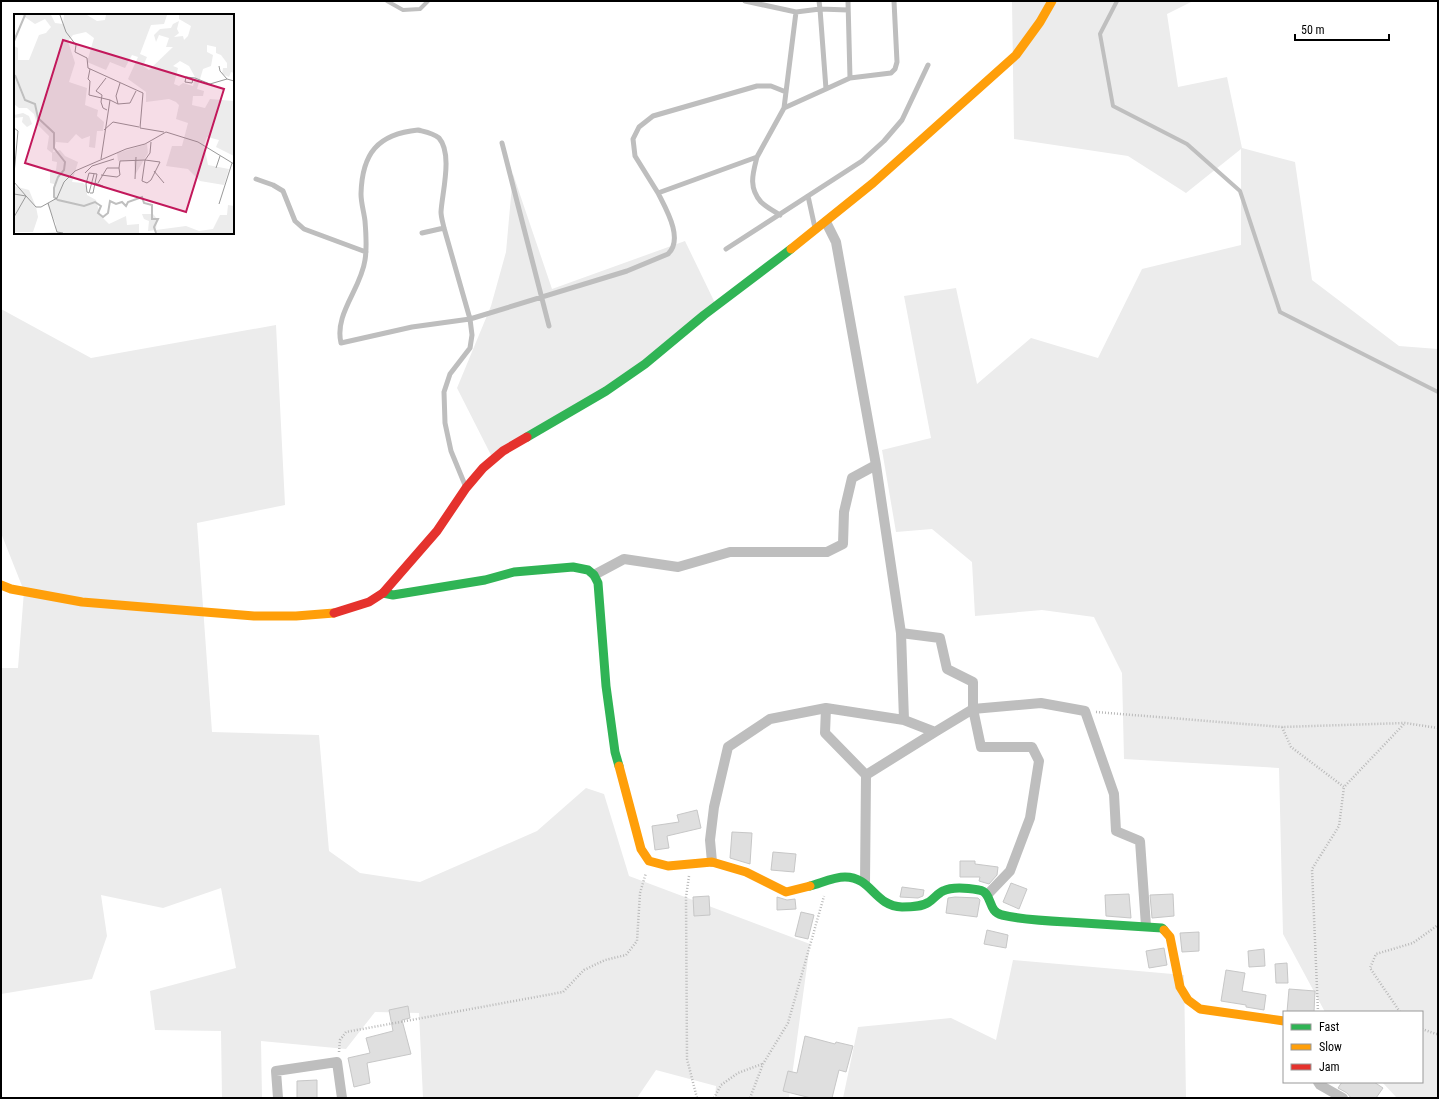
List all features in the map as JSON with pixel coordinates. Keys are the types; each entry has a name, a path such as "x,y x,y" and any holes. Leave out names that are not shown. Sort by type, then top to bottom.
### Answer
{"street":[{"path":"1,585 11,589 82,602 254,616 296,616 337,613 369,602 383,593 437,531 466,488 483,468 503,451 606,391 646,364 704,314 826,222 873,183 1016,55 1035,31 1052,1"},
{"path":"826,222 836,242 876,465 901,633 904,720"},
{"path":"594,575 624,559 678,567 730,552 827,552 843,544 844,512 852,478 876,465"},
{"path":"383,593 393,595 485,580 514,572 573,567 588,570 594,575 598,583 606,686 615,752 641,849 649,861 668,866 712,862 746,872 786,892 829,880 844,877 854,878 865,883 880,899 891,905 902,908 920,906 928,903 942,892 954,888 981,890 987,895 993,911 1000,915 1034,920 1162,928 1170,937 1180,987 1188,1000 1200,1009 1283,1021"},
{"path":"901,633 940,638 947,669 974,682 973,709 981,747 1032,747 1039,761 1030,818 1010,871 987,895"},
{"path":"866,775 973,709 1041,703 1085,711 1114,794 1116,831 1140,841 1146,926"},
{"path":"712,862 710,840 714,807 728,747 770,720 826,708 904,720 935,732"},
{"path":"826,708 825,732 866,775 865,883"},
{"path":"278,1098 276,1071 338,1062 342,1098"},
{"path":"1319,1083 1343,1098"}],"lane":[{"path":"745,1 796,12 820,9 848,10"},
{"path":"819,1 826,89"},
{"path":"848,1 850,78"},
{"path":"784,108 850,78 891,73 895,69 897,62 894,1"},
{"path":"780,215 761,202 753,186 752,175 757,157 784,108 796,12"},
{"path":"726,249 862,161 884,141 902,120 928,65"},
{"path":"466,488 451,451 445,423 444,392 450,374 470,348 472,335 470,319 441,213 446,179 446,160 443,145 438,138 431,133 418,130 405,131 389,137 376,146 368,158 363,170 361,194 365,221 366,259 362,275 345,312 338,334 341,344 412,327 470,319 627,271 668,254 673,250 675,238 670,217 658,192 635,156 633,139 638,127 653,116 757,86 771,86 786,92"},
{"path":"502,143 549,326"},
{"path":"658,192 757,157"},
{"path":"256,179 273,185 283,191 296,221 304,229 366,252"},
{"path":"808,196 816,230"},
{"path":"422,233 444,228"}],"path":[{"path":"1085,711 1282,727 1405,723 1438,728"},
{"path":"1318,1011 1312,870 1339,826 1344,787 1405,723"},
{"path":"1282,727 1291,747 1344,787"},
{"path":"338,1062 340,1040 346,1032 563,992 584,970 605,960 626,955 637,941 640,893 649,861"},
{"path":"691,864 687,881 686,897 687,1059 697,1098"},
{"path":"750,1098 763,1064 788,1023 829,880"},
{"path":"1399,1011 1370,968 1376,954 1413,943 1438,925"},
{"path":"1423,1029 1438,1034"},
{"path":"714,1098 722,1085 738,1073 763,1064"}],"shaded area":[{"path":"1012,1 1193,1 1167,14 1178,87 1227,77 1242,148 1295,162 1312,280 1399,346 1438,349 1438,1098 1396,1098 1383,1083 1423,1083 1423,1011 1324,1011 1283,934 1279,768 1124,759 1122,673 1094,617 1042,610 975,616 972,562 932,529 896,532 882,450 931,438 904,296 956,288 977,384 1031,338 1098,358 1142,269 1241,245 1241,149 1186,193 1128,156 1014,139"},
{"path":"513,174 552,289 685,241 715,303 610,391 492,457 457,388 491,306 506,252"},
{"path":"1,309 91,358 276,325 285,505 197,523 212,732 319,735 329,851 360,873 420,882 537,831 586,788 604,794 629,876 810,944 789,1098 715,1098 716,1086 656,1070 637,1098 423,1098 419,1013 375,1012 346,1049 261,1041 262,1098 222,1098 221,1031 155,1030 150,991 236,968 221,888 163,908 101,895 107,936 92,979 1,994 1,668 18,668 24,591 1,533"},
{"path":"1013,960 1184,975 1186,1098 843,1098 858,1027 951,1018 996,1040"}],"building":[{"path":"697,810 701,828 667,836 669,848 655,850 652,826 679,822 677,815"},
{"path":"732,832 752,833 750,864 730,858"},
{"path":"773,852 796,854 794,872 771,870"},
{"path":"960,861 975,861 975,864 998,867 997,875 989,884 979,881 980,877 960,877"},
{"path":"1011,883 1027,889 1019,909 1003,902"},
{"path":"902,887 924,890 923,896 918,898 900,897"},
{"path":"1129,894 1131,918 1106,916 1105,895"},
{"path":"1173,894 1174,916 1152,918 1150,895"},
{"path":"709,896 710,915 694,916 693,897"},
{"path":"777,897 787,900 795,899 796,909 777,910"},
{"path":"948,898 978,898 980,900 977,917 946,913"},
{"path":"801,912 814,915 808,939 795,936"},
{"path":"987,930 1008,935 1006,948 984,944"},
{"path":"1199,932 1199,951 1182,952 1180,933"},
{"path":"1164,948 1167,965 1149,968 1146,951"},
{"path":"1264,949 1265,966 1249,967 1248,951"},
{"path":"1287,963 1288,983 1276,983 1275,964"},
{"path":"1226,970 1245,973 1242,991 1266,995 1264,1010 1246,1007 1246,1005 1221,1001"},
{"path":"1289,989 1315,991 1314,1011 1287,1011"},
{"path":"408,1006 410,1018 402,1020 411,1054 367,1063 370,1083 354,1087 348,1058 370,1053 366,1038 393,1031 389,1010"},
{"path":"805,1036 835,1044 836,1042 853,1046 846,1072 839,1070 832,1098 811,1098 783,1091 788,1071 797,1073"},
{"path":"317,1080 317,1098 297,1098 297,1081"},
{"path":"1341,1083 1376,1083 1383,1088 1376,1098 1351,1098 1347,1093 1338,1088"}],"waterway":[{"path":"387,1 403,10 420,9 428,1"},
{"path":"1117,1 1100,34 1113,106 1187,144 1240,191 1280,312 1438,392"}],"traffic: fast":[{"path":"527,437 606,391 645,364 704,315 791,249"},
{"path":"383,593 393,595 485,580 514,572 573,567 588,570 594,575 598,583 606,686 615,752 619,766"},
{"path":"810,886 836,878 854,878 868,886 885,902 902,907 913,907 926,904 947,889 956,888 979,890 986,894 994,910 1002,915 1035,920 1162,928 1164,930"}],"traffic: slow":[{"path":"791,249 873,183 1016,55 1040,22 1052,1"},
{"path":"1,585 11,589 82,602 254,616 296,616 334,613"},
{"path":"619,766 641,849 649,861 668,866 712,862 746,872 786,892 810,886"},
{"path":"1164,930 1170,937 1180,987 1188,1000 1200,1009 1283,1021"}],"traffic: jam":[{"path":"334,613 369,602 383,593 437,531 466,488 483,468 503,451 527,437"}]}
